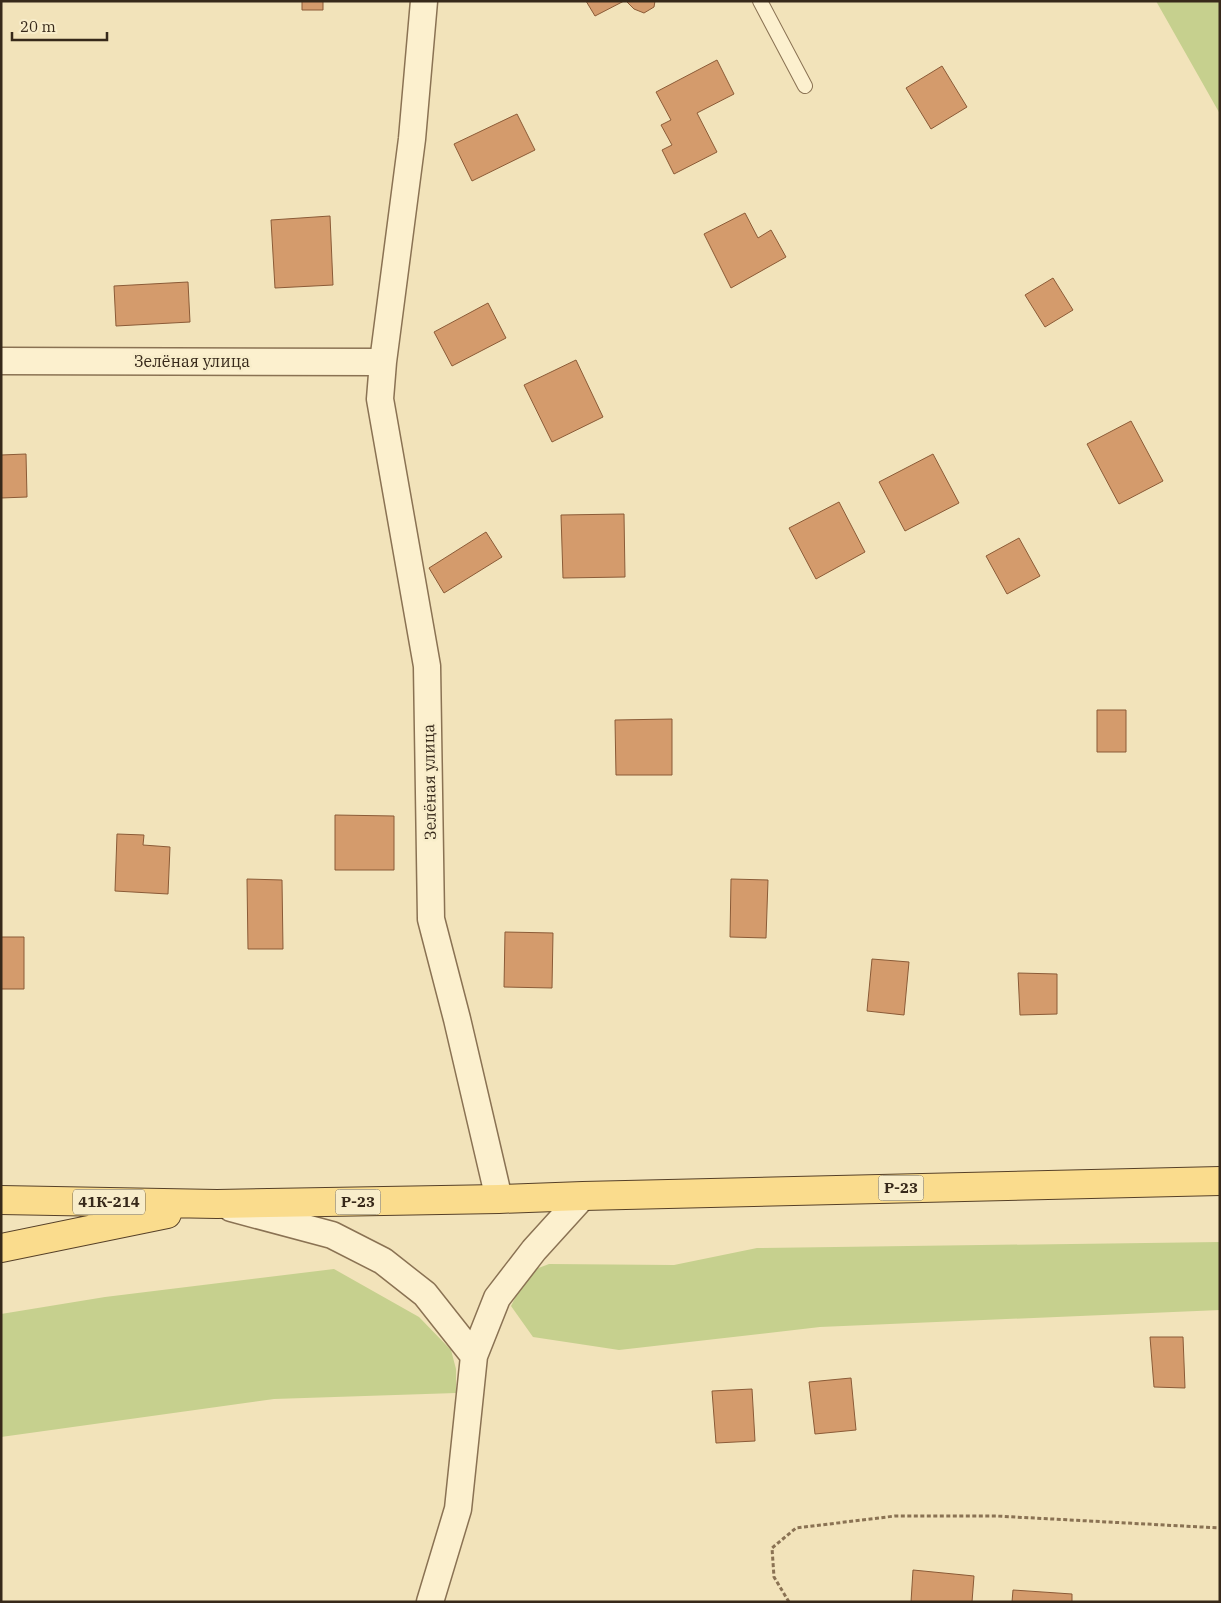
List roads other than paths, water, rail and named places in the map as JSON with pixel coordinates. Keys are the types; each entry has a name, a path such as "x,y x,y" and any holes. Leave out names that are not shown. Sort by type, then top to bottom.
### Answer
{"main road":[{"name":"Р-23","path":"1,1248 217,1204 1220,1181"},
{"name":"41К-214","path":"1,1200 217,1204"}],"street":[{"name":"Зелёная улица","path":"424,1 412,140 383,362 380,399 427,666 431,920 457,1019 499,1199"},
{"name":"Зелёная улица","path":"1,361 383,362"},
{"path":"430,1602 458,1509 474,1356 497,1298 534,1250 583,1196"},
{"path":"217,1204 332,1235 382,1260 425,1294 474,1356"}],"lane":[{"path":"760,1 805,86"}]}
